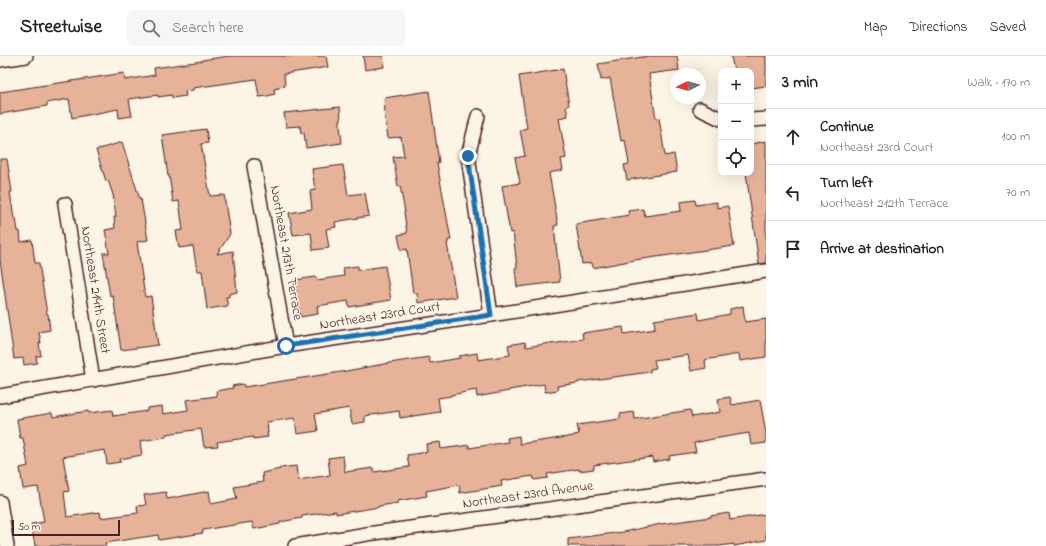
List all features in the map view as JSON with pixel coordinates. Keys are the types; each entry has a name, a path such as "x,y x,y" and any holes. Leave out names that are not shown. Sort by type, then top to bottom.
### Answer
{"street":[{"path":"0,60 26,56"},
{"path":"700,108 718,117"},
{"path":"478,116 468,156 491,315"},
{"path":"754,120 766,119"},
{"name":"Northeast 213th Terrace","path":"254,166 286,346"},
{"name":"Northeast 214th Street","path":"65,204 93,380"},
{"name":"Northeast 23rd Court","path":"0,396 286,346 766,271"},
{"name":"Northeast 23rd Avenue","path":"295,546 367,534 766,479"},
{"path":"0,502 6,546"}],"building":[{"path":"229,56 326,56 328,67 284,74 285,86 274,89 275,94 267,96 259,97 256,79 193,88 193,90 185,91 186,96 172,98 172,95 158,97 158,95 129,99 132,116 119,118 118,109 72,118 69,99 47,103 47,106 0,114 0,92 124,73 125,80 155,75 154,68"},
{"path":"363,56 383,56 384,67 365,70"},
{"path":"649,56 677,56 679,68 670,68 670,71 649,74 656,119 659,118 665,156 674,154 677,172 627,180 624,165 629,164 625,140 621,141 610,78 601,80 598,64"},
{"path":"731,56 766,56 766,86 754,88 754,68 733,68"},
{"path":"563,69 569,105 566,106 568,116 559,118 566,158 561,159 563,170 549,173 558,225 554,226 560,282 517,287 515,268 517,267 513,232 510,233 502,186 520,183 515,158 525,156 520,130 527,128 519,76"},
{"path":"429,91 439,163 437,163 451,240 448,240 447,243 456,297 418,303 417,293 413,293 407,249 401,250 398,235 407,233 405,212 400,186 398,186 393,157 404,156 401,137 388,138 384,111 384,98"},
{"path":"340,107 342,143 306,148 304,133 301,133 300,126 286,127 284,113"},
{"path":"206,129 208,143 201,144 210,196 224,195 230,234 217,254 233,251 237,292 229,294 229,297 226,297 228,306 207,309 202,271 197,271 193,246 179,248 176,231 183,230 179,201 173,202 162,135"},
{"path":"766,141 766,263 759,264 746,176 754,176 754,143"},
{"path":"122,142 140,200 141,199 148,240 137,242 145,297 151,296 158,345 121,350 113,295 110,296 103,253 109,253 105,230 115,228 114,217 116,217 113,195 108,180 106,181 96,150"},
{"path":"0,159 7,159 14,218 16,218 18,231 20,231 21,242 32,240 35,263 39,263 50,330 39,332 41,356 36,356 37,363 24,365 23,358 14,359 0,260"},
{"path":"343,165 348,195 365,193 369,216 335,222 336,227 326,229 329,248 313,250 311,233 293,235 289,213 312,209 310,191 315,190 312,169"},
{"path":"695,200 696,205 717,202 717,208 728,206 734,246 635,260 593,268 592,263 582,264 576,224 629,215 628,211 643,209 645,216 681,211 680,202"},
{"path":"358,266 358,270 385,266 391,300 349,307 348,301 317,306 318,314 300,317 294,280 316,277 317,280 344,276 343,268"},
{"path":"743,306 745,322 766,319 766,357 740,361 739,354 705,360 706,368 691,371 688,355 654,360 656,368 650,369 650,372 557,386 558,390 545,392 544,384 477,397 476,390 438,398 440,412 400,418 399,411 365,416 365,422 352,424 349,408 315,414 318,431 297,434 295,418 267,422 268,437 253,439 253,437 217,442 218,446 204,447 201,429 166,434 166,437 140,441 142,455 120,459 121,462 107,464 105,450 63,457 69,491 64,492 67,517 100,512 101,518 138,513 137,506 146,505 144,495 166,492 167,499 209,491 211,504 237,499 234,487 263,482 262,473 280,468 296,466 298,480 330,475 328,458 343,456 345,472 373,468 374,472 409,467 407,455 427,452 426,444 440,442 441,449 469,445 469,448 508,442 507,438 519,436 520,444 574,436 579,434 577,425 620,419 620,414 634,412 635,419 690,410 692,417 720,412 718,399 730,397 732,405 760,400 766,433 766,443 751,445 749,433 713,439 694,443 696,452 669,456 670,459 653,462 652,457 594,465 594,469 579,471 579,469 547,474 548,478 534,480 533,476 501,481 502,486 460,493 459,485 426,491 427,496 398,501 398,503 336,514 336,511 302,516 302,518 280,522 280,524 254,529 252,522 203,530 203,533 159,540 158,535 105,543 106,546 35,546 31,524 44,522 38,487 23,489 20,468 28,466 23,438 20,438 17,419 52,413 53,417 88,411 89,413 112,410 113,416 147,411 147,408 162,406 163,414 188,410 186,400 217,396 216,391 233,388 232,386 243,384 244,387 429,357 430,363 460,358 459,356 477,353 478,360 510,355 508,345 525,342 526,347 583,339 582,333 623,327 624,334 655,329 654,320 698,313 699,320 730,314 730,309"},
{"path":"729,513 730,520 766,514 766,540 734,546 734,544 719,546 568,546 568,539 623,532"}],"route":[{"path":"286,346 491,315 468,156"}]}
